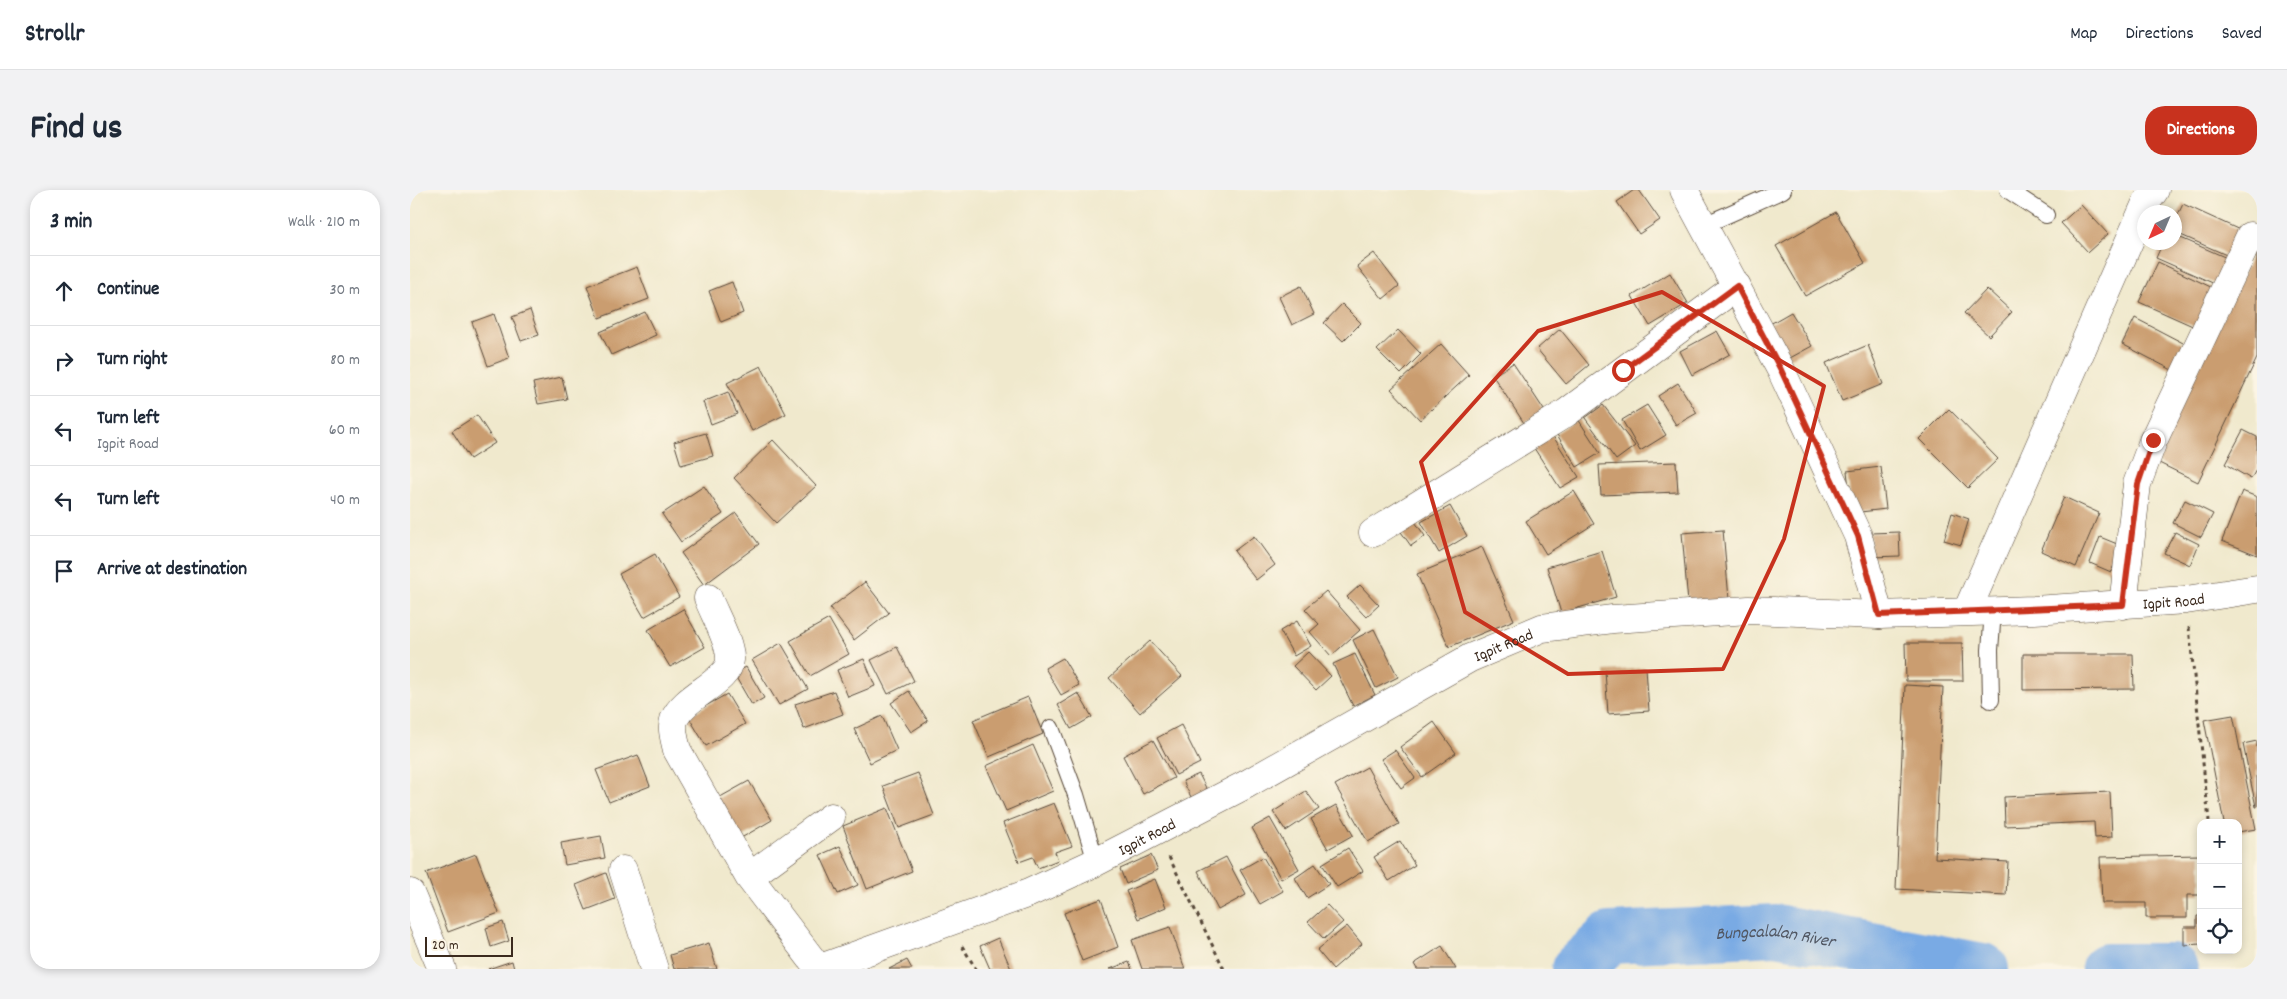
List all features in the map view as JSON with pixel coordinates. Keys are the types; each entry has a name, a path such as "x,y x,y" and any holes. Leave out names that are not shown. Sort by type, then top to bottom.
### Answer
{"street":[{"path":"1684,190 1781,370 1858,536 1879,615"},
{"path":"1967,611 2146,202 2155,190"},
{"path":"2123,605 2138,484 2153,440 2250,236"},
{"path":"1373,533 1566,412 1737,286"},
{"name":"Igpit Road","path":"819,969 860,962 1029,893 1096,862 1245,785 1470,658 1542,628 1613,619 1749,610 1879,615 2123,605 2186,600 2257,589"},
{"path":"708,598 726,644 730,658 729,666 719,679 697,693 674,720 673,729 677,750 749,877 819,969"},
{"path":"749,877 831,817"},
{"path":"622,870 654,969"},
{"path":"410,893 442,969"}],"lane":[{"path":"1702,226 1783,190"},
{"path":"2008,190 2046,215"},
{"path":"1991,700 1990,650 1993,611"},
{"path":"1051,728 1076,795 1096,862"}],"path":[{"path":"2186,600 2210,819"},
{"path":"1156,831 1224,969"}],"highlighted area":[{"path":"1662,292 1824,386 1784,539 1723,669 1568,674 1465,612 1421,462 1538,331"}],"building":[{"path":"1634,190 1639,190 1660,220 1639,234 1617,202"},
{"path":"2183,204 2242,231 2231,257 2182,236"},
{"path":"2081,205 2108,234 2088,252 2061,223"},
{"path":"1836,212 1865,263 1805,296 1776,246"},
{"path":"2182,238 2227,258 2215,284 2156,258 2160,250 2182,250"},
{"path":"2257,245 2257,358 2198,482 2155,461"},
{"path":"1374,253 1399,286 1383,299 1357,266"},
{"path":"2158,262 2215,289 2197,328 2139,302"},
{"path":"637,267 649,299 599,318 587,286"},
{"path":"1670,273 1688,303 1650,326 1632,296"},
{"path":"732,282 743,313 721,322 709,291"},
{"path":"1301,286 1314,314 1292,325 1279,297"},
{"path":"1987,289 2012,312 1989,336 1964,313"},
{"path":"1342,304 1361,323 1343,341 1324,323"},
{"path":"530,310 539,335 521,341 512,317"},
{"path":"645,312 656,335 611,355 600,332"},
{"path":"1791,312 1812,346 1790,358 1770,324"},
{"path":"494,314 509,358 488,366 472,322"},
{"path":"2135,318 2185,344 2172,370 2122,344"},
{"path":"1560,329 1589,365 1566,384 1537,349"},
{"path":"1398,330 1421,354 1401,374 1377,350"},
{"path":"1717,331 1730,354 1692,375 1680,351"},
{"path":"1441,344 1469,375 1420,420 1391,389"},
{"path":"1868,345 1883,384 1842,401 1826,363"},
{"path":"1513,363 1544,410 1524,423 1493,376"},
{"path":"761,366 786,414 752,431 727,383"},
{"path":"562,377 567,399 538,404 533,383"},
{"path":"1678,383 1697,413 1676,425 1658,396"},
{"path":"728,392 737,414 711,424 703,402"},
{"path":"1603,405 1635,446 1616,460 1585,418"},
{"path":"1647,405 1666,435 1640,451 1622,420"},
{"path":"1949,409 1998,459 1968,488 1919,439"},
{"path":"477,415 495,443 470,459 452,431"},
{"path":"1578,419 1600,453 1577,467 1556,433"},
{"path":"1549,430 1579,477 1560,488 1530,442"},
{"path":"2243,430 2257,437 2257,468 2251,479 2225,464"},
{"path":"706,433 713,456 681,465 674,442"},
{"path":"773,440 816,486 776,523 734,478"},
{"path":"1676,462 1678,492 1601,495 1599,465"},
{"path":"1881,467 1886,509 1852,513 1847,471"},
{"path":"704,486 723,514 681,542 662,514"},
{"path":"1574,491 1594,524 1546,554 1526,521"},
{"path":"2242,491 2257,497 2257,555 2222,541"},
{"path":"2064,497 2099,513 2076,567 2041,551"},
{"path":"2185,500 2213,514 2201,537 2173,523"},
{"path":"1450,506 1467,536 1439,553 1421,522"},
{"path":"736,513 759,544 704,585 681,553"},
{"path":"1952,513 1969,519 1961,545 1944,540"},
{"path":"1413,519 1425,536 1411,546 1399,529"},
{"path":"1723,530 1729,599 1688,603 1682,533"},
{"path":"1899,532 1900,556 1871,557 1870,533"},
{"path":"2175,532 2199,544 2190,565 2164,553"},
{"path":"1254,536 1275,565 1256,580 1234,551"},
{"path":"2100,537 2122,546 2111,572 2090,563"},
{"path":"1482,547 1514,620 1449,647 1417,574"},
{"path":"1602,551 1616,597 1561,613 1547,567"},
{"path":"655,554 679,597 644,617 619,574"},
{"path":"865,582 889,613 854,640 830,608"},
{"path":"1360,585 1379,605 1366,617 1347,597"},
{"path":"1326,591 1360,630 1331,656 1310,632 1319,624 1305,609"},
{"path":"683,609 705,647 670,667 648,630"},
{"path":"829,619 849,654 810,676 790,641"},
{"path":"1297,621 1311,646 1294,656 1280,631"},
{"path":"1374,629 1398,677 1376,688 1353,640"},
{"path":"1150,641 1182,676 1140,713 1109,678"},
{"path":"781,643 808,689 779,705 752,660"},
{"path":"1905,643 1962,643 1963,681 1906,681"},
{"path":"897,647 914,681 888,694 871,660"},
{"path":"1308,652 1331,676 1316,690 1293,666"},
{"path":"1355,654 1375,695 1353,706 1333,664"},
{"path":"2023,654 2133,654 2134,689 2023,690"},
{"path":"1063,658 1079,685 1061,695 1045,668"},
{"path":"864,659 875,686 848,697 837,670"},
{"path":"746,667 764,698 752,705 734,674"},
{"path":"1646,668 1649,711 1608,714 1605,671"},
{"path":"1905,685 1943,687 1935,858 2008,862 2006,895 1896,889"},
{"path":"834,691 843,714 804,729 795,704"},
{"path":"909,691 928,721 911,732 891,703"},
{"path":"1078,693 1092,717 1071,729 1058,705"},
{"path":"727,694 745,724 706,746 688,716"},
{"path":"1028,697 1043,734 989,757 973,720"},
{"path":"2233,715 2256,829 2242,831 2242,819 2223,819 2204,720"},
{"path":"882,716 897,750 870,763 854,729"},
{"path":"1434,722 1456,753 1422,777 1400,747"},
{"path":"1181,725 1200,763 1176,775 1157,738"},
{"path":"1153,740 1174,778 1143,794 1123,756"},
{"path":"2257,741 2257,807 2256,807 2243,744"},
{"path":"1033,745 1053,791 1006,811 986,766"},
{"path":"1395,750 1415,778 1401,788 1381,759"},
{"path":"638,755 650,786 609,802 596,770"},
{"path":"1367,767 1399,824 1368,842 1335,785"},
{"path":"918,773 934,815 899,828 883,786"},
{"path":"1199,774 1208,792 1192,799 1183,781"},
{"path":"749,781 772,820 736,841 713,801"},
{"path":"1306,791 1319,809 1286,831 1273,812"},
{"path":"2110,792 2112,837 2095,838 2094,822 2005,826 2004,797"},
{"path":"1054,803 1072,846 1055,852 1058,860 1038,868 1033,857 1019,862 1003,823"},
{"path":"1336,805 1353,835 1328,849 1311,819"},
{"path":"887,808 912,871 867,889 843,826"},
{"path":"1270,818 1299,869 1281,879 1252,828"},
{"path":"601,836 605,858 565,865 561,843"},
{"path":"1400,841 1415,865 1389,881 1374,857"},
{"path":"840,846 858,885 838,894 820,855"},
{"path":"1348,848 1363,871 1337,887 1322,864"},
{"path":"476,854 499,913 448,932 426,873"},
{"path":"1151,855 1158,870 1126,884 1120,869"},
{"path":"2197,855 2197,895 2187,895 2187,918 2146,918 2146,903 2102,903 2100,857"},
{"path":"1226,857 1246,895 1218,910 1198,871"},
{"path":"1263,857 1283,891 1260,904 1240,870"},
{"path":"1315,864 1329,884 1307,898 1295,878"},
{"path":"606,873 615,899 586,910 576,885"},
{"path":"1155,879 1166,907 1138,919 1126,891"},
{"path":"1101,899 1118,947 1082,961 1064,913"},
{"path":"1327,905 1343,922 1324,939 1308,922"},
{"path":"503,922 509,941 491,947 486,928"},
{"path":"1347,926 1362,944 1333,969 1317,950"},
{"path":"1170,927 1185,969 1142,969 1132,940"},
{"path":"2184,927 2197,927 2197,944 2184,945"},
{"path":"998,938 1011,969 990,969 980,946"},
{"path":"709,943 717,969 674,969 670,955"},
{"path":"1442,946 1456,969 1417,969 1414,964"},
{"path":"907,960 912,969 889,969"},
{"path":"512,961 514,969 488,969"},
{"path":"1129,962 1132,969 1110,969"}],"waterway":[{"name":"Bungcalalan River","path":"1577,969 1610,938 1776,930 1983,969"},
{"name":"Bungcalalan River","path":"2107,969 2172,969"}],"route":[{"path":"1623,370 1737,286 1781,370 1858,536 1879,615 2123,605 2138,484 2153,440"}]}
